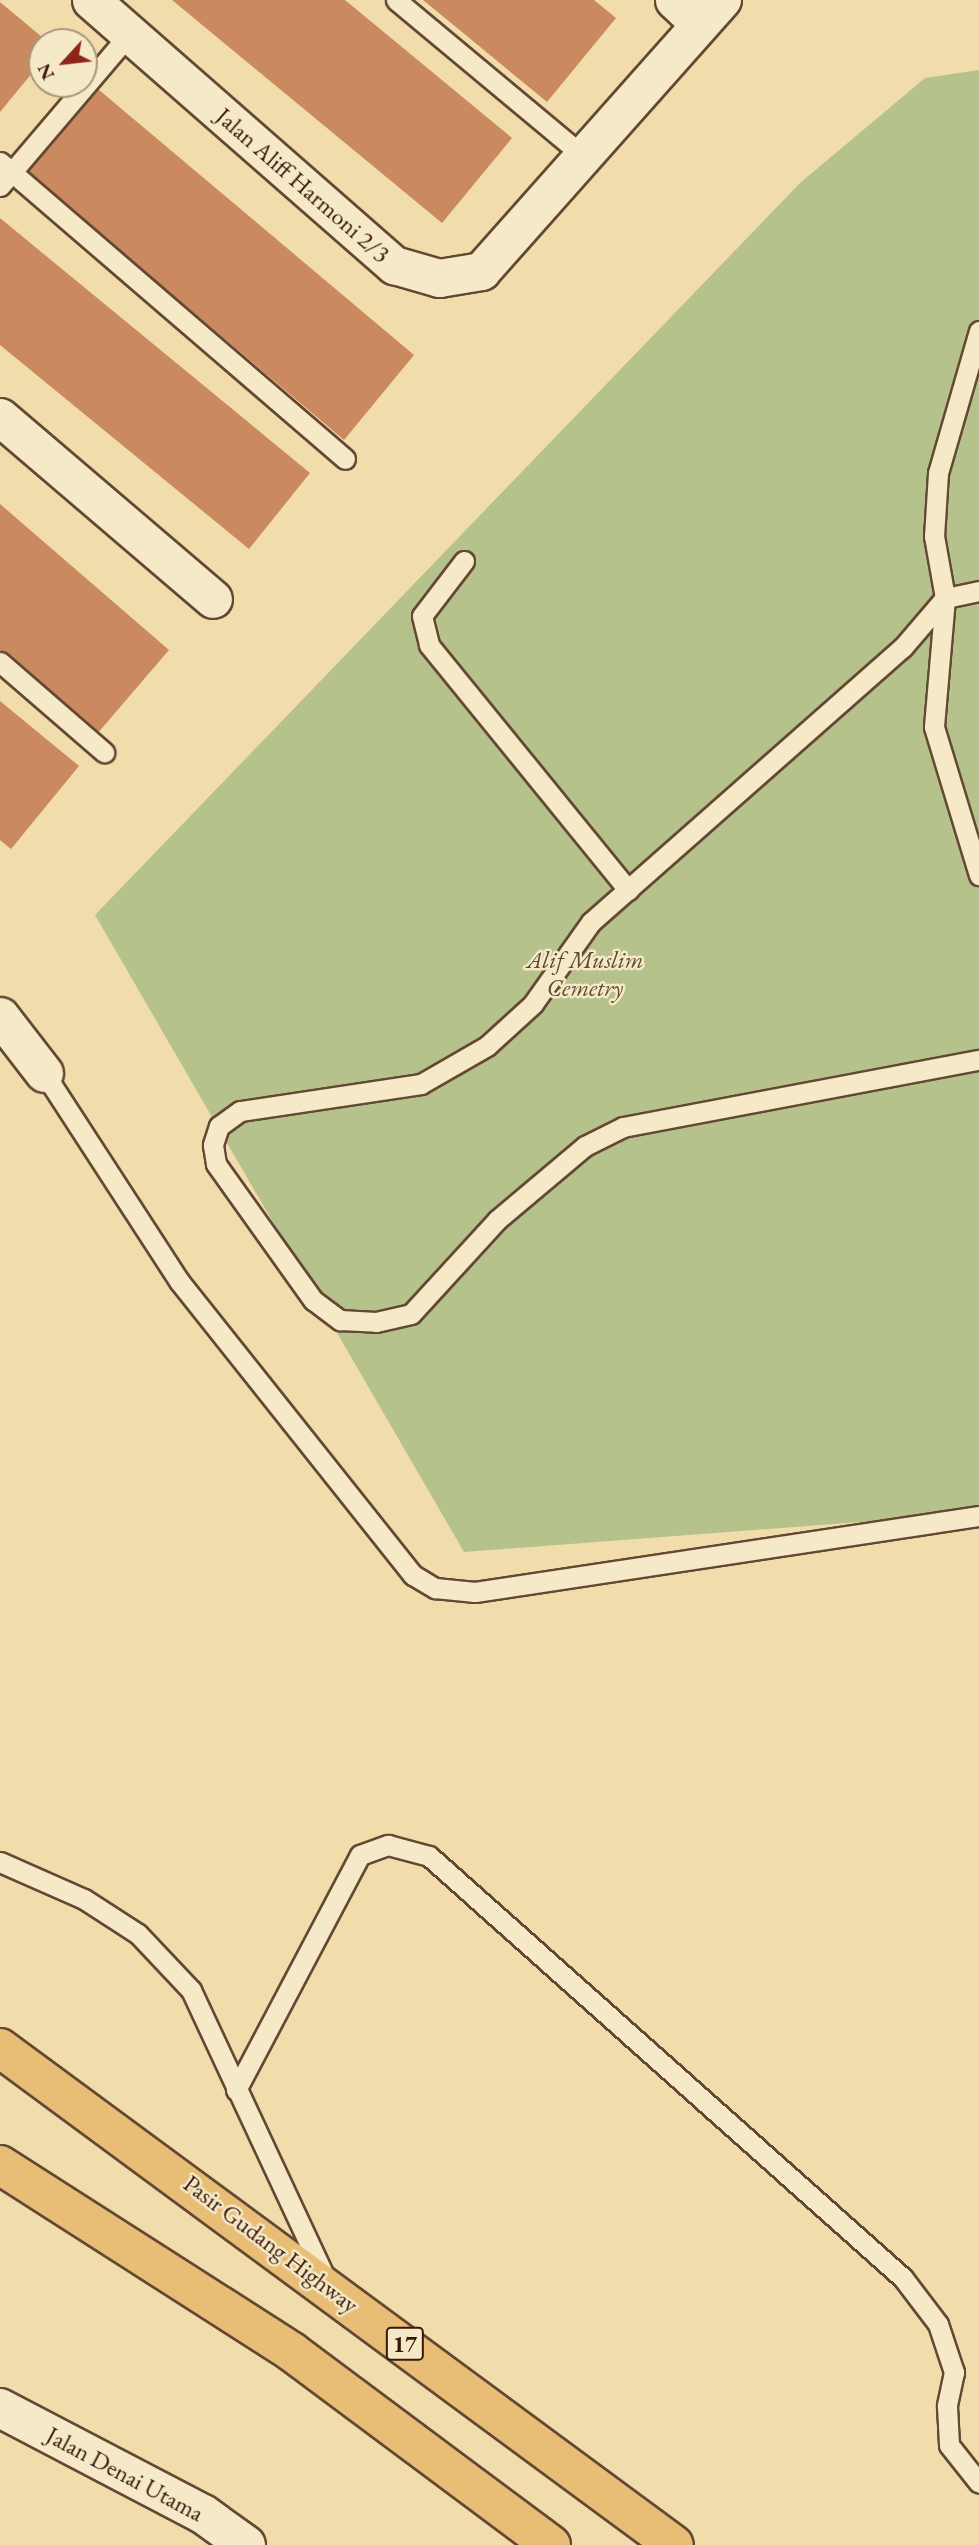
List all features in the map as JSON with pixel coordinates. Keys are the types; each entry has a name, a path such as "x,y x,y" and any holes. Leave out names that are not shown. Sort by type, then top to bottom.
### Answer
{"highway":[{"name":"Pasir Gudang Highway","path":"0,2048 331,2289 674,2545"},
{"path":"0,2165 292,2352 551,2545"}],"street":[{"name":"Jalan Aliff Harmoni 2/3","path":"91,0 394,265 417,275 461,278 481,271 583,156 698,8"},
{"path":"0,417 213,599"},
{"path":"0,1016 44,1073"},
{"name":"Jalan Denai Utama","path":"0,2408 203,2514 246,2545"}],"lane":[{"path":"396,0 583,156"},
{"path":"130,33 4,173 345,459"},
{"path":"979,331 938,472 934,536 944,598 934,727 979,875"},
{"path":"464,561 422,616 429,645 628,890"},
{"path":"979,591 944,598 903,646 591,922 533,1004 487,1046 421,1084 240,1111 219,1126 216,1164 305,1289 340,1320 376,1322 411,1314 497,1220 585,1146 623,1127 979,1060"},
{"path":"0,662 104,752"},
{"path":"44,1073 179,1281 413,1575 435,1588 475,1592 979,1516"},
{"path":"236,2090 359,1855 388,1845 429,1856 902,2278 938,2324 954,2372 947,2406 949,2445 979,2483"},
{"path":"0,1862 85,1899 138,1934 191,1990 331,2289"}],"green space":[{"name":"Alif Muslim Cemetry","path":"979,70 979,1513 464,1552 95,915 800,183 925,78"}],"building":[{"path":"172,0 345,0 512,138 442,223"},
{"path":"423,0 594,0 616,18 547,102"},
{"path":"0,2 31,28 28,28 28,78 0,112"},
{"path":"98,89 414,355 344,440 20,166 80,98 98,98"},
{"path":"0,218 310,473 249,549 0,345"},
{"path":"0,504 169,650 97,734 0,650"},
{"path":"0,701 79,766 11,849 0,840"}]}
